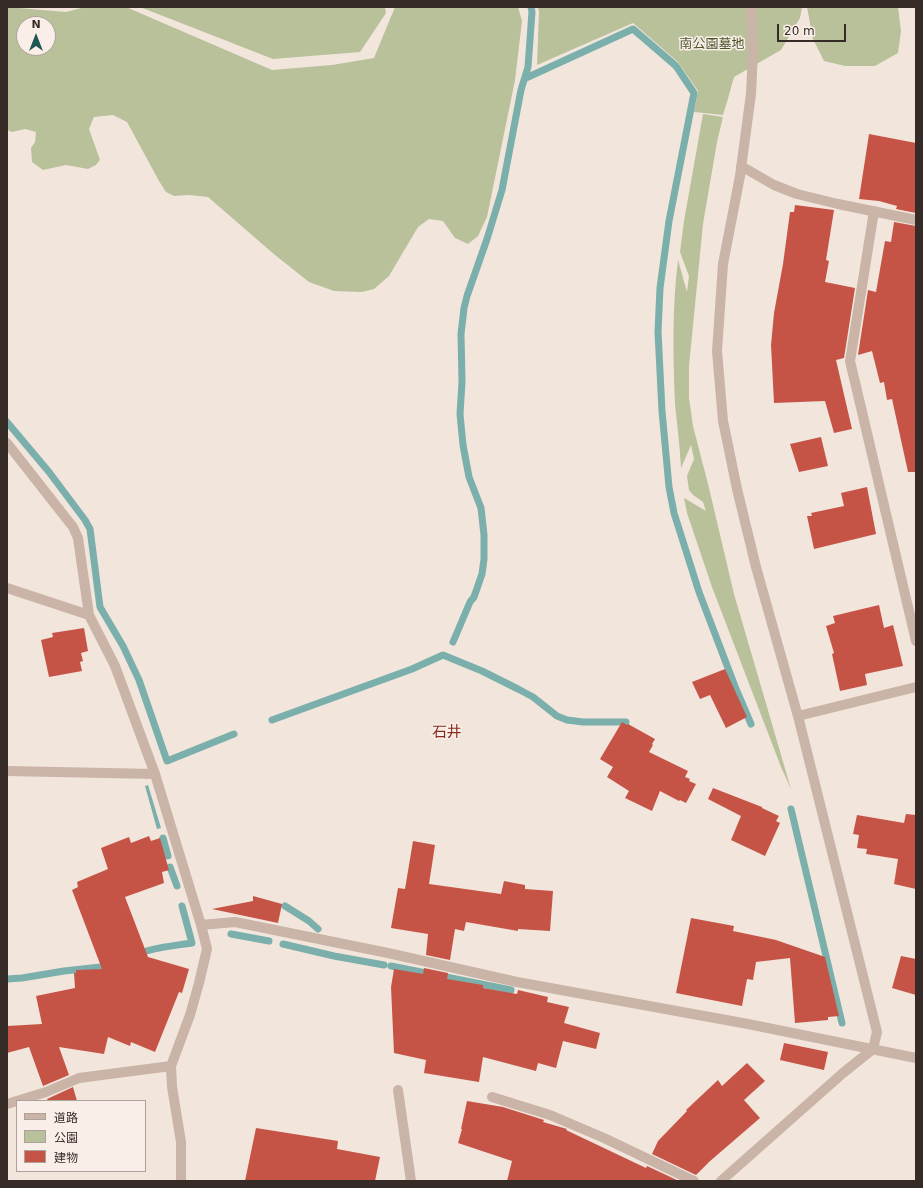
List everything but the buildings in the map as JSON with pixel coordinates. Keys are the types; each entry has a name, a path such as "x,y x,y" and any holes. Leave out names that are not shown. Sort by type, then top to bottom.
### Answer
{"street":[{"path":"721,1181 843,1073 873,1049 877,1032 798,716 754,560 723,421 717,351 723,264 741,166 752,94 753,52 751,7"},
{"path":"741,166 774,185 797,194 916,220"},
{"path":"874,211 850,361 916,641"},
{"path":"7,444 73,527 78,538 89,615 115,666 156,774 207,949 190,1015 171,1066 172,1087 181,1142 181,1181"},
{"path":"7,588 89,615"},
{"path":"798,716 916,688"},
{"path":"7,772 156,774"},
{"path":"201,925 235,922 388,953 517,982 748,1024 916,1058"},
{"path":"20,1100 46,1092 79,1078 171,1066"},
{"path":"398,1090 411,1181"},
{"path":"492,1097 550,1115 604,1138 694,1181"}],"green space":[{"path":"7,7 66,12 85,7 126,7 272,70 332,65 374,58 395,7 518,7 522,21 515,80 487,217 478,236 468,244 455,238 443,221 429,219 418,227 389,276 374,289 362,292 334,291 309,282 275,255 208,197 189,195 174,196 166,192 127,122 113,115 94,117 89,129 100,160 96,165 88,169 66,165 43,170 32,162 31,148 35,142 36,132 25,129 12,132 7,130"},
{"path":"140,7 385,7 386,13 360,52 273,59"},
{"name":"南公園墓地","path":"538,7 802,7 800,18 781,50 734,77 723,115 694,112 698,91 678,62 633,23 537,65"},
{"path":"807,7 898,7 901,31 898,53 875,66 845,66 824,61 813,39"},
{"path":"703,114 723,117 717,142 703,224 689,366 689,398 693,426 734,594 791,789 781,767 712,587 687,513 684,498 706,511 703,502 689,490 687,476 694,459 691,445 681,468 675,404 673,350 678,260 687,292 689,276 680,252"}],"water":[{"path":"148,785 161,828 157,829 145,786"}],"waterway":[{"path":"453,642 470,602 474,597 482,574 484,559 484,535 481,508 469,477 463,445 460,414 462,382 461,334 464,308 502,190 521,90 528,67 532,12 531,7"},
{"path":"526,78 633,29 676,66 694,93 669,221 660,288 658,332 662,411 669,487 674,513 699,592 751,724"},
{"path":"7,422 49,472 90,529 100,607 123,646 139,680 167,761 234,734"},
{"path":"272,720 412,669 443,655 482,671 518,689 533,697 557,716 567,720 583,722 626,722"},
{"path":"791,809 842,1023"},
{"path":"163,838 168,856"},
{"path":"170,867 177,886"},
{"path":"137,954 157,948 192,943 182,906"},
{"path":"285,906 309,921 318,929"},
{"path":"231,934 269,941"},
{"path":"283,944 334,956 384,965"},
{"path":"7,979 110,966"},
{"path":"391,966 511,990"}],"district":[{"name":"石井","path":"447,733"}]}
